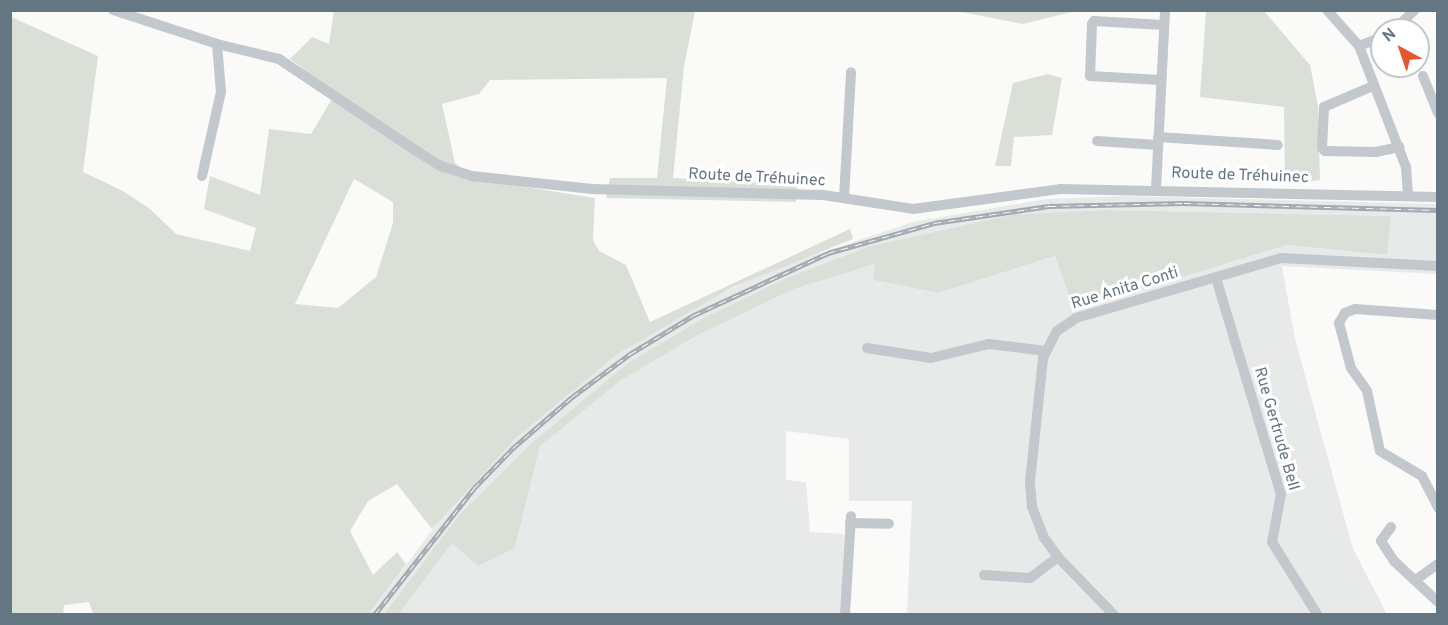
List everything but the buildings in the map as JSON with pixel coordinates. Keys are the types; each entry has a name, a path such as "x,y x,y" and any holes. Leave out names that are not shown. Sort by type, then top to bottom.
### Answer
{"street":[{"name":"Route de Tréhuinec","path":"113,10 292,66 441,166 472,176 592,189 844,198 914,209 1060,189 1156,189 1437,197"},
{"path":"1156,189 1165,10"},
{"path":"1327,10 1359,46 1406,167 1408,196"},
{"path":"1161,81 1090,75 1092,24 1094,21 1164,25"},
{"path":"1359,46 1370,42"},
{"path":"202,176 221,92 217,44"},
{"path":"844,198 850,72"},
{"path":"1424,78 1437,113"},
{"path":"1373,86 1324,107 1322,148 1325,151 1376,152 1399,147"},
{"path":"1097,141 1278,145"},
{"name":"Rue Anita Conti","path":"1113,615 1058,557 1044,538 1031,494 1046,351 1057,331 1076,318 1293,256 1437,266"},
{"name":"Rue Gertrude Bell","path":"1216,278 1281,494 1272,542 1317,615"},
{"path":"1437,315 1355,309 1345,313 1340,323 1351,368 1367,391 1380,451 1422,476 1437,508"},
{"path":"867,348 931,358 989,344 1046,351"},
{"path":"845,615 850,519 889,524"},
{"path":"1391,527 1381,541 1394,561 1416,579 1437,602"},
{"path":"984,575 1030,578 1058,557"},
{"path":"1416,579 1437,564"}],"shaded area":[{"path":"334,11 695,11 684,66 673,178 798,185 796,202 606,198 610,178 657,178 667,78 490,80 479,94 442,104 455,163 474,179 595,198 593,240 599,251 626,265 650,322 850,229 853,239 733,287 619,353 516,438 432,529 397,484 368,501 350,531 373,575 397,552 406,564 369,614 93,614 89,602 64,605 63,614 11,614 11,17 98,56 83,172 123,191 150,209 176,234 250,251 256,228 204,209 210,176 260,195 269,129 311,134 336,92 290,59 312,37 329,44","holes":["354,179 393,202 393,223 376,277 338,308 295,304"]},
{"path":"956,11 1076,11 1023,24"},
{"path":"1206,11 1264,11 1310,65 1318,106 1320,180 1285,184 1284,107 1200,97"},
{"path":"1048,74 1062,78 1052,135 1014,137 1011,166 995,166 1013,83"},
{"path":"1122,196 1437,204 1437,274 1282,266 1295,339 1353,549 1387,614 907,614 912,501 849,501 849,439 786,431 786,480 806,482 810,532 844,534 841,614 399,614 452,542 515,548 540,446 561,428 620,381 696,336 794,289 875,264 873,280 938,293 1055,256 1074,310 1287,245 1386,255 1391,216 1104,210 1012,216 870,246 789,277 703,318 666,340 526,448 460,514 384,614 369,614 443,516 516,438 619,353 692,308 772,269 913,222 1046,199"},
{"path":"1104,210 1391,216 1387,255 1287,245 1074,310 1055,256 938,293 873,280 875,264 794,289 696,336 620,381 540,446 515,548 478,566 452,543 399,614 384,614 460,514 526,448 627,364 703,318 789,277 870,246 1012,215"}],"railway":[{"path":"375,614 474,488 513,448 572,397 630,354 694,315 828,253 934,223 1049,206 1184,203 1438,210"}]}
